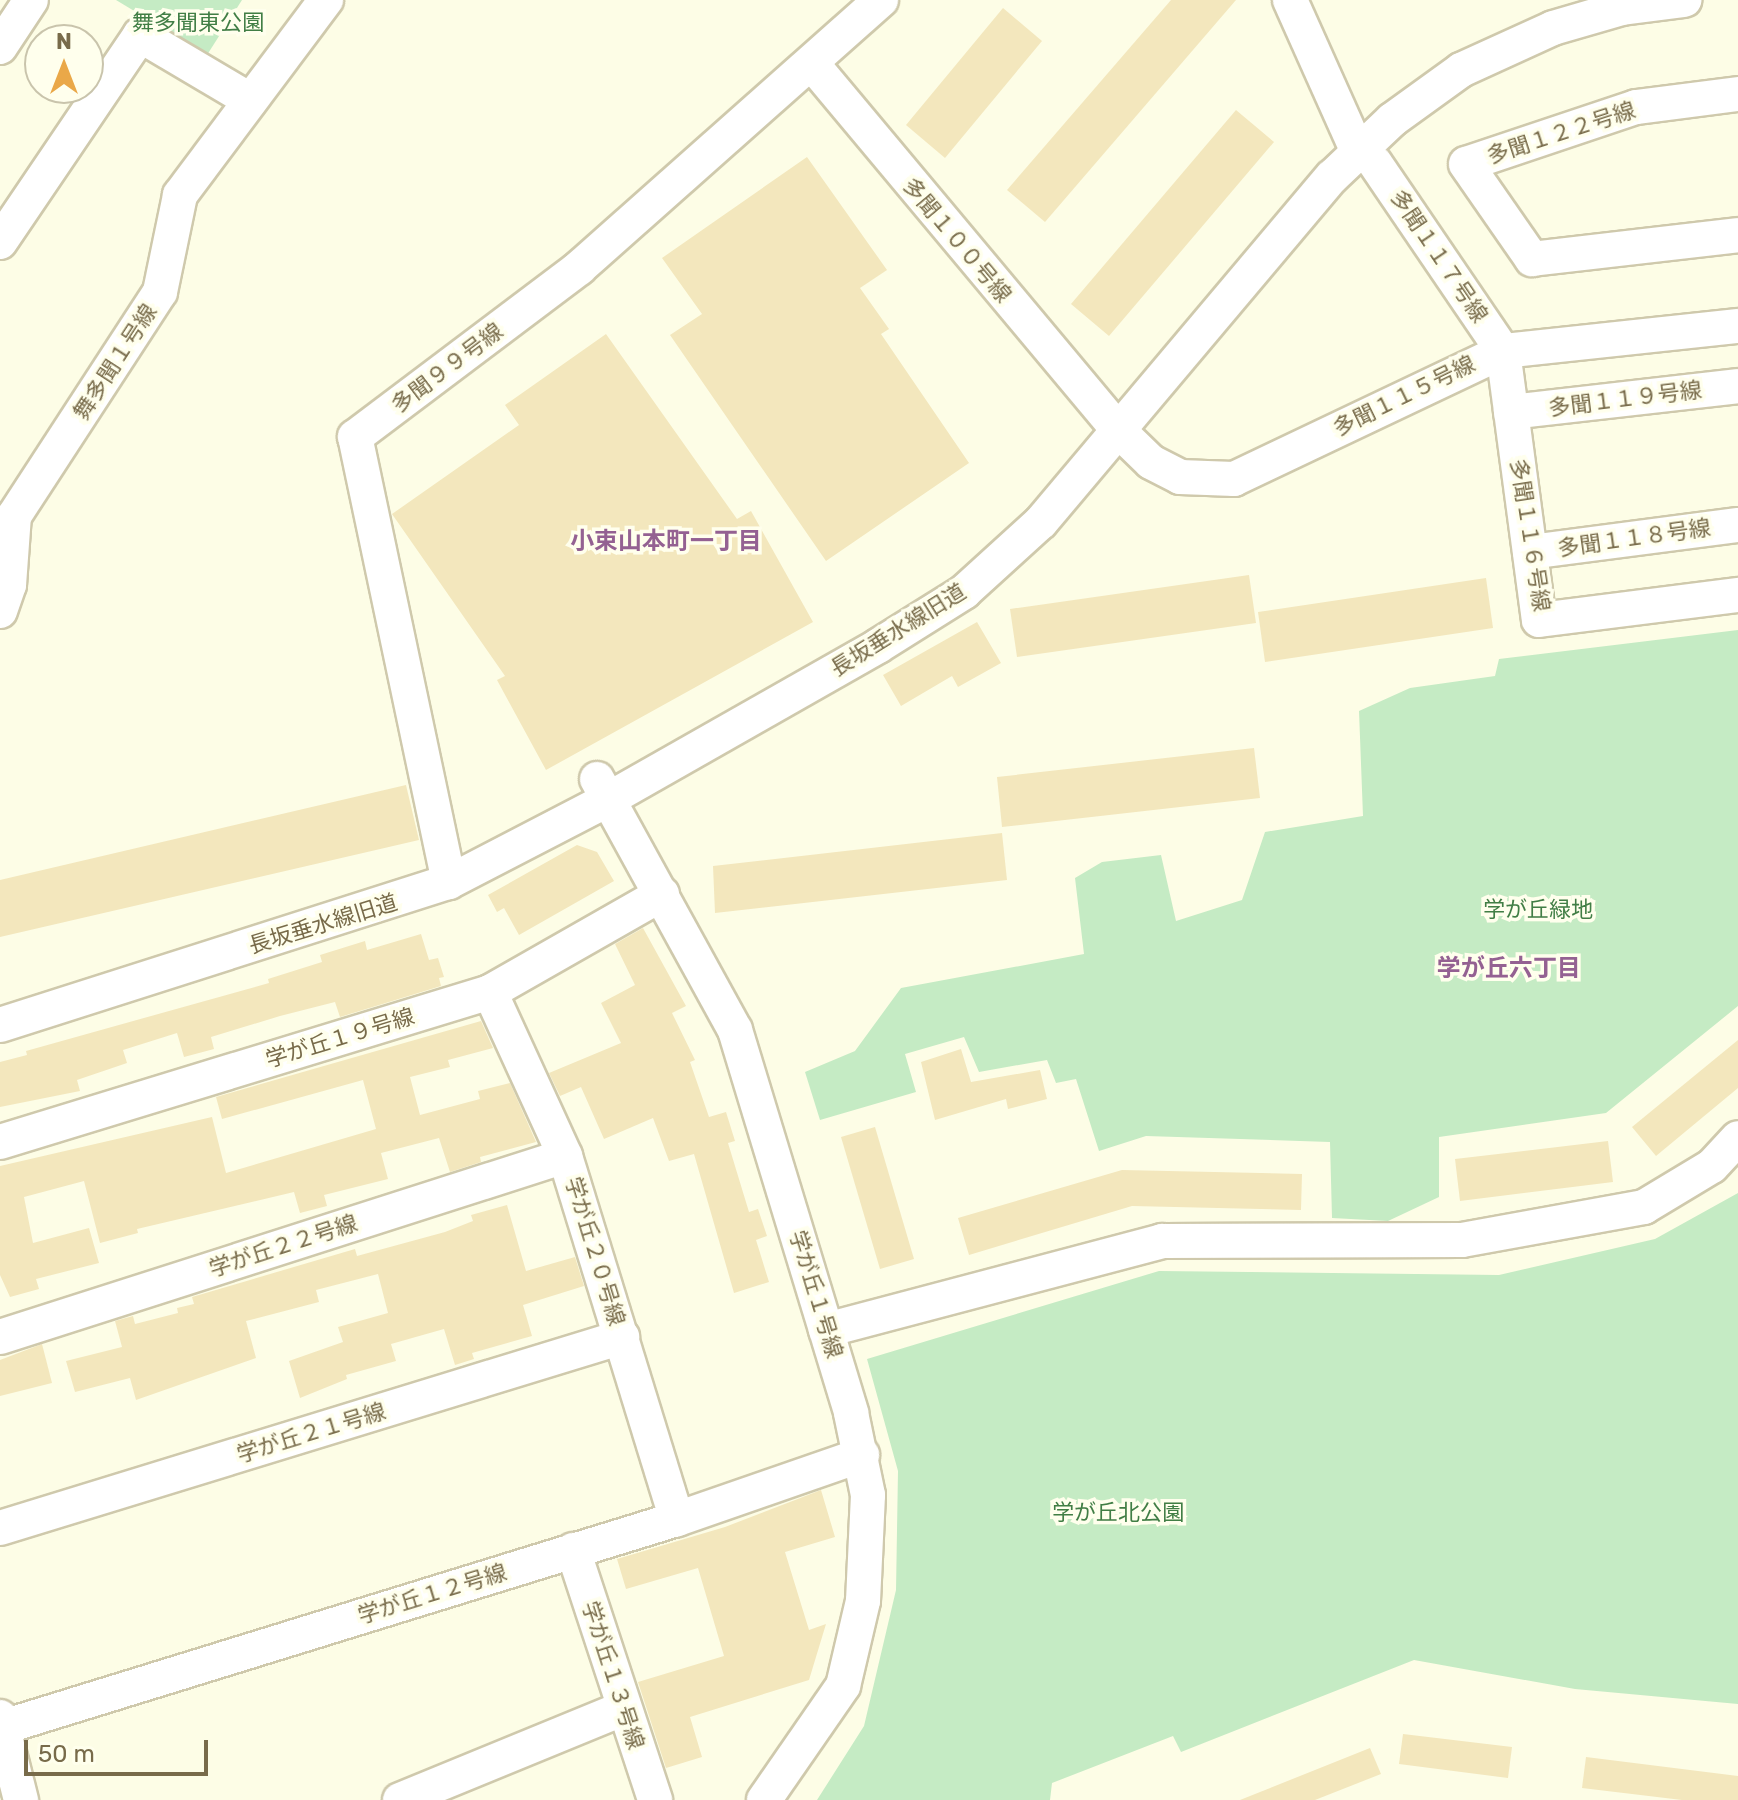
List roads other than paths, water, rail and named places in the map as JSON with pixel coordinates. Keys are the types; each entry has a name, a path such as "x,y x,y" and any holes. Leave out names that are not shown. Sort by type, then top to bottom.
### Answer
{"street":[{"path":"0,47 31,0"},
{"name":"舞多聞１号線","path":"2,592 14,516 160,292 180,195 326,0"},
{"name":"多聞９９号線","path":"446,871 355,437 579,268 813,65 881,0"},
{"name":"多聞１１７号線","path":"1290,0 1360,148 1503,351"},
{"name":"長坂垂水線旧道","path":"0,1025 446,871 603,789 945,578 1007,524 1111,420 1360,148 1413,77 1480,37 1568,0"},
{"name":"長坂垂水線旧道","path":"1360,148 1461,70 1553,28 1621,4 1684,0"},
{"path":"0,242 140,35 250,100"},
{"name":"多聞１００号線","path":"813,65 1026,323 1111,420"},
{"name":"多聞１２２号線","path":"1738,94 1636,107 1466,164 1532,259 1738,235"},
{"name":"多聞１１５号線","path":"1111,420 1151,462 1180,477 1234,479 1503,351 1738,326"},
{"name":"多聞１１６号線","path":"1503,351 1539,620 1738,595"},
{"name":"多聞１１９号線","path":"1511,412 1738,386"},
{"name":"多聞１１８号線","path":"1530,552 1738,525"},
{"name":"学が丘１号線","path":"603,789 735,1030 862,1455 868,1495 863,1601 843,1686 764,1800"},
{"name":"長坂垂水線旧道","path":"0,1002 446,871"},
{"name":"学が丘１９号線","path":"0,1142 490,992 662,894"},
{"name":"学が丘２０号線","path":"490,992 565,1156 677,1519"},
{"path":"826,1330 1162,1241 1462,1240 1644,1207 1712,1166 1738,1138"},
{"name":"学が丘２２号線","path":"0,1337 565,1156"},
{"name":"学が丘２１号線","path":"0,1528 622,1337"},
{"name":"学が丘１２号線","path":"1,1725 677,1519 862,1455"},
{"name":"学が丘１３号線","path":"573,1550 622,1709 655,1800"},
{"path":"400,1800 622,1709"},
{"path":"1,1725 21,1800"}],"district":[{"name":"小束山本町一丁目","path":"666,542"},
{"name":"学が丘六丁目","path":"1509,969"}],"park label":[{"name":"舞多聞東公園","path":"198,23"},
{"name":"学が丘緑地","path":"1538,910"},
{"name":"学が丘北公園","path":"1118,1513"}]}
